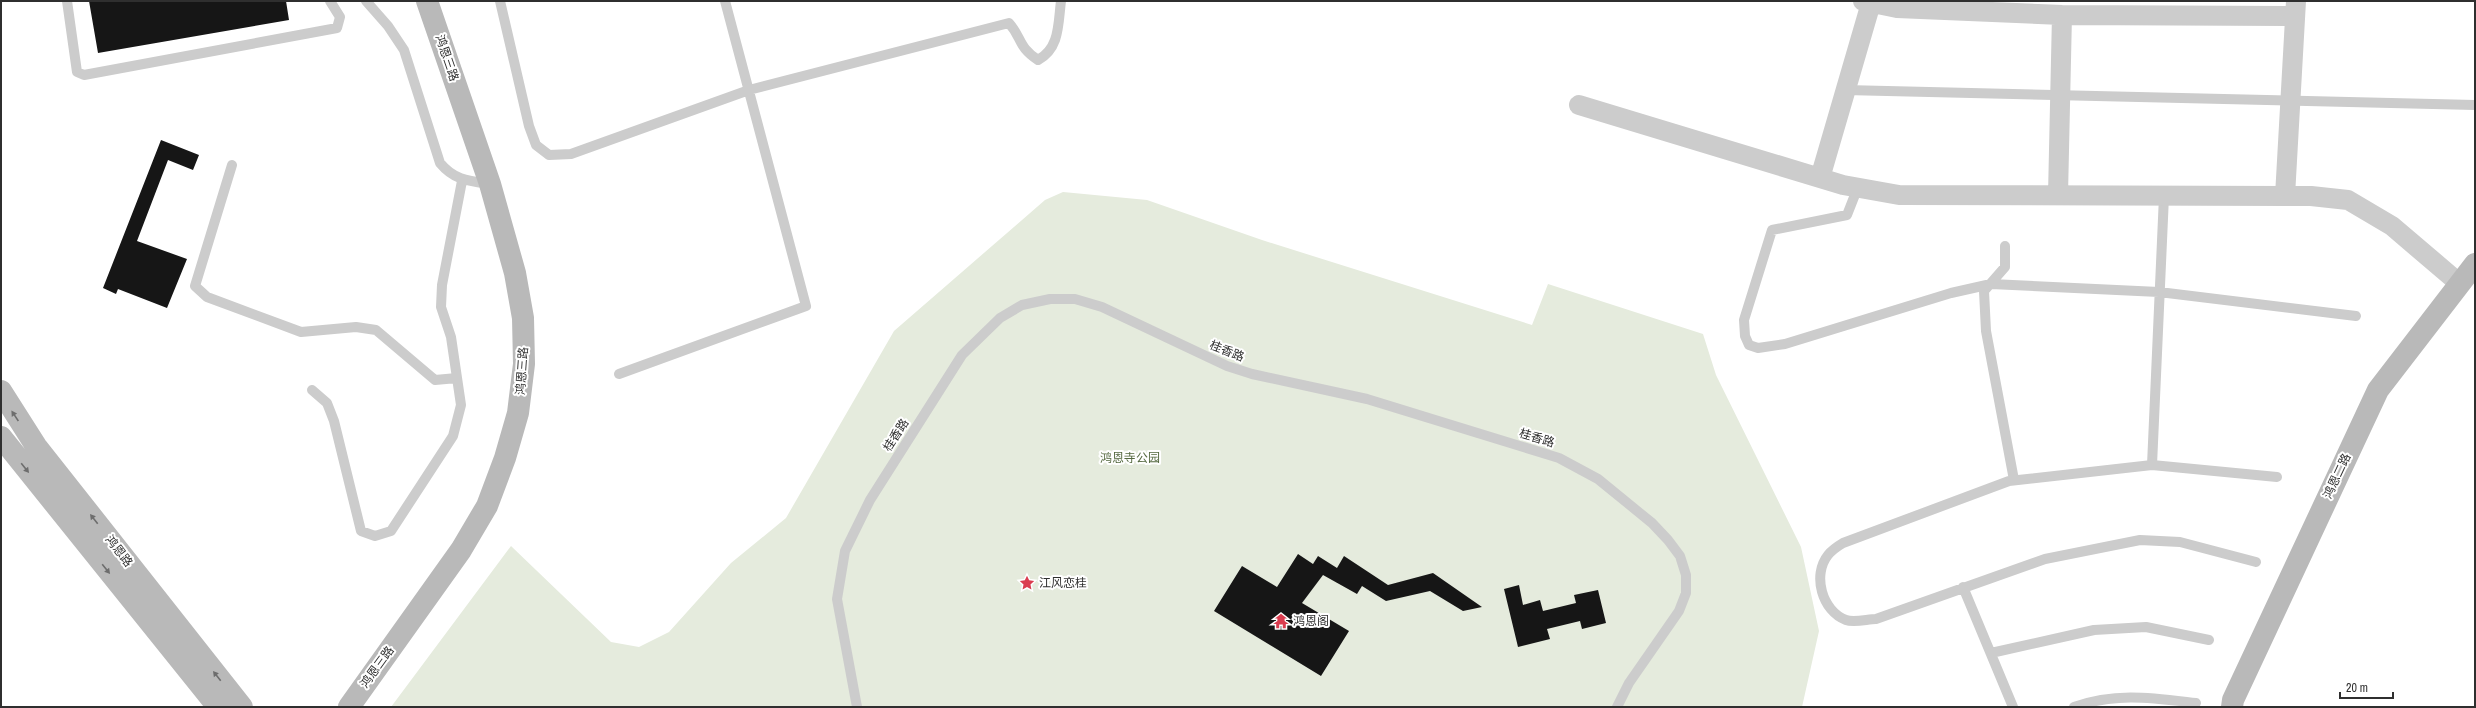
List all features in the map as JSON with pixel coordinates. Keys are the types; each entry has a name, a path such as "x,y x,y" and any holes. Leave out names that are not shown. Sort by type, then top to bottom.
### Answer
{"street":[{"name":"鸿恩三路","path":"349,707 461,550 487,506 505,458 518,413 524,364 523,318 515,273 490,184 427,1"},
{"path":"1820,178 1845,90 1867,2 1897,8 2062,15 2296,8 2285,196"},
{"path":"2058,195 2062,15"},
{"path":"1579,105 1820,178 1899,195 2285,196 2348,200 2392,226 2460,284"},
{"name":"鸿恩二路","path":"2232,707 2233,700 2285,587 2378,390 2475,264"},
{"name":"鸿恩路","path":"1,391 36,446 242,707"},
{"name":"鸿恩路","path":"1,437 218,707"}],"lane":[{"path":"67,1 77,72 84,75 337,28 340,16 330,1"},
{"path":"366,1 388,26 404,50 440,163 447,172 462,181 490,184"},
{"path":"500,1 529,126 536,145 549,155 571,154 749,90 1009,23 1017,31 1018,41 1027,53 1038,60 1047,55 1056,40 1061,1"},
{"path":"619,374 806,306 725,1"},
{"path":"1845,90 2291,99 2475,105"},
{"path":"232,165 195,286 207,297 301,332 356,327 376,330 435,380 457,378"},
{"path":"312,390 327,403 334,421 361,531 375,536 391,531 453,436 461,405 451,338 441,307 442,285 462,181"},
{"path":"1858,187 1848,215 1772,230 1744,320 1745,336 1749,345 1758,348 1785,344 1951,293 1991,284 2160,292 2356,316"},
{"path":"2152,465 2164,196"},
{"path":"2006,246 2005,266 1984,292 1986,331 2014,480"},
{"name":"桂香路","path":"857,707 837,599 845,551 870,500 962,355 1000,318 1022,305 1050,299 1075,299 1102,307 1227,366 1252,374 1367,399 1551,455 1583,469 1598,479 1652,523 1668,540 1680,556 1686,575 1686,593 1679,611 1629,683 1617,707"},
{"path":"2256,562 2180,542 2140,540 2045,559 1876,619 1847,620 1834,614 1824,602 1821,574 1828,555 1842,543 2014,480 2152,465 2277,477"},
{"path":"1963,587 2013,707"},
{"path":"1990,653 2094,630 2124,628 2146,627 2210,640"},
{"path":"2074,707 2091,701 2133,696 2196,702"}],"green space":[{"name":"鸿恩寺公园","path":"1063,192 1147,200 1262,240 1532,325 1548,284 1703,334 1716,375 1801,547 1819,631 1802,707 391,707 511,546 611,642 639,647 669,632 731,563 786,518 894,331 1045,200"}],"building":[{"path":"89,1 286,1 289,20 98,53"},
{"path":"161,140 199,155 193,170 168,160 137,241 187,259 167,308 118,289 116,294 103,288"},
{"name":"鸿恩阁","path":"1298,554 1313,564 1318,556 1337,568 1344,556 1388,585 1433,573 1482,607 1463,611 1430,591 1386,601 1362,586 1357,594 1323,575 1302,603 1349,631 1321,676 1214,611 1242,566 1277,587"},
{"path":"1519,585 1523,605 1540,600 1543,611 1576,603 1574,595 1598,590 1606,623 1582,629 1580,621 1547,629 1550,639 1518,647 1504,589"}],"place":[{"name":"江风恋桂","path":"1027,583"},
{"name":"鸿恩阁","path":"1281,621"}]}
